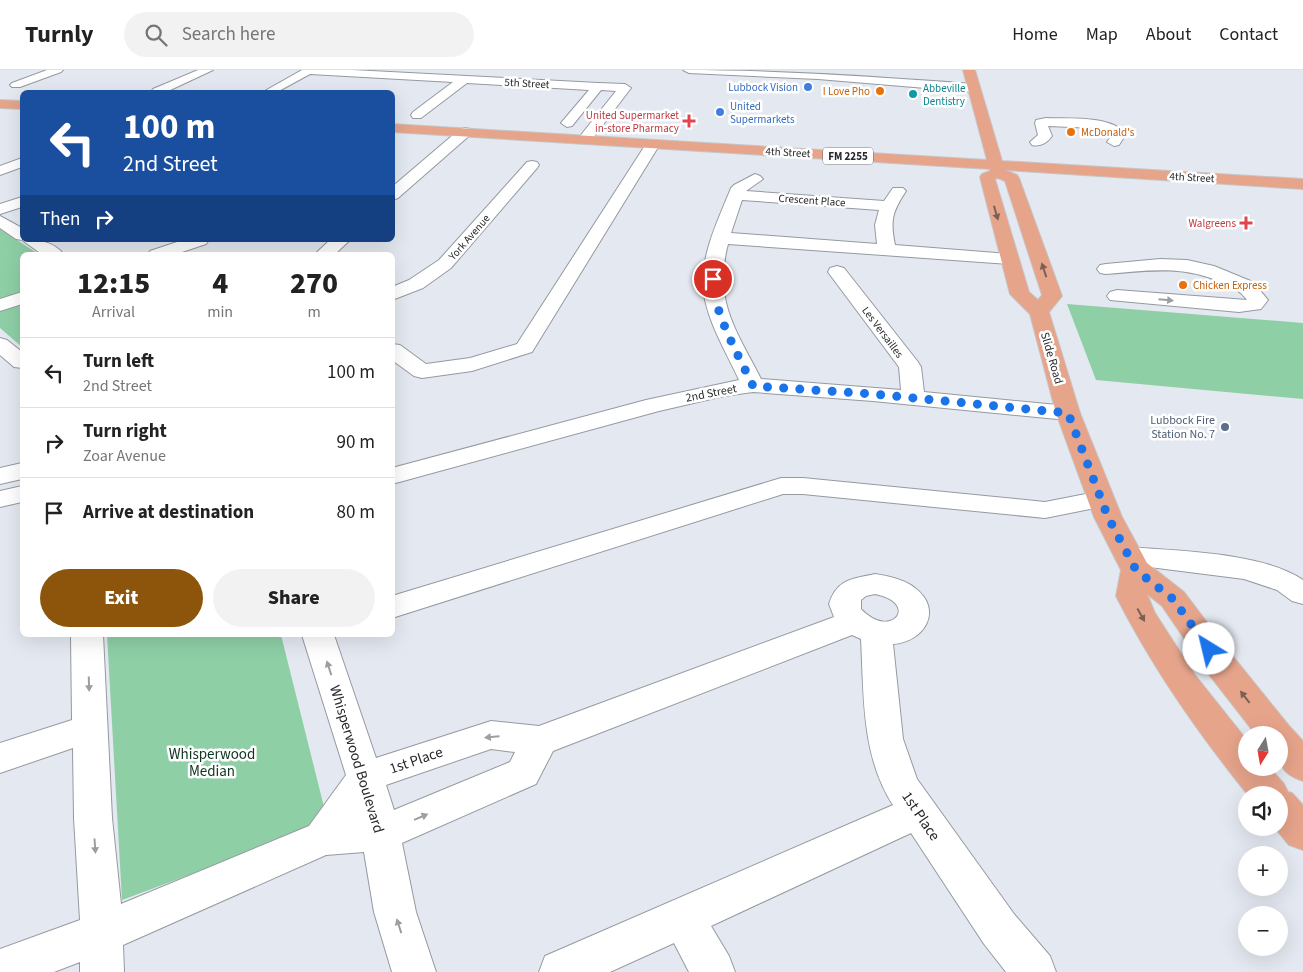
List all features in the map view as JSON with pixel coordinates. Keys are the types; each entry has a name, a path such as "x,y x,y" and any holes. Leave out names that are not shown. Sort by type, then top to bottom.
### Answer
{"main road":[{"path":"969,70 997,169 1012,178 1052,296 1039,312 1020,294 1009,259 987,177 997,169"},
{"path":"2,105 20,105"},
{"name":"4th Street","path":"395,128 653,144 997,169 1303,184"},
{"name":"Slide Road","path":"1039,312 1068,413 1101,499 1132,563 1173,599 1219,663 1269,726"},
{"path":"1132,563 1131,596 1142,617 1183,684 1238,754"},
{"path":"1288,748 1303,766"},
{"path":"1255,776 1264,786"},
{"path":"1288,815 1303,833"}],"street":[{"path":"16,85 57,70"},
{"path":"162,90 207,70"},
{"path":"689,70 818,76 974,88"},
{"path":"273,90 309,71"},
{"name":"5th Street","path":"309,71 625,88 584,140"},
{"path":"312,84 334,72"},
{"path":"416,115 465,79"},
{"path":"567,123 598,86"},
{"path":"1037,142 1045,136 1041,123 1046,122"},
{"path":"1030,123 1098,125 1111,128 1119,134 1114,142"},
{"path":"395,192 465,132"},
{"path":"395,352 422,372 472,364 525,348 653,144"},
{"path":"0,171 20,163"},
{"name":"York Avenue","path":"395,293 416,284 445,264 532,165"},
{"path":"753,386 721,314 713,289 713,269 738,188 755,178"},
{"path":"887,250 884,217 888,206 899,191"},
{"name":"Crescent Place","path":"736,195 888,206"},
{"path":"0,209 20,203"},
{"path":"0,221 20,232"},
{"path":"722,238 1009,259"},
{"path":"37,242 52,252"},
{"path":"165,252 194,242"},
{"path":"327,252 339,242"},
{"path":"1106,269 1160,264 1201,268 1246,286 1258,300 1254,305 1239,306 1118,296"},
{"name":"Les Versailles","path":"838,272 910,367 913,398"},
{"path":"0,305 20,299"},
{"path":"0,344 20,360"},
{"name":"2nd Street","path":"395,475 654,405 724,389 753,386 913,398 1068,413"},
{"path":"0,476 20,471"},
{"path":"395,606 781,486 803,486 1045,510 1101,499"},
{"path":"0,499 20,494"},
{"path":"1132,563 1233,566 1267,574 1303,594"},
{"name":"1st Place","path":"365,777 491,735 540,741 865,627 885,739 901,786 999,929 1034,972"},
{"path":"87,637 93,818 102,952"},
{"name":"Whisperwood Boulevard","path":"319,637 377,815 395,912 414,972"},
{"path":"0,758 90,728"},
{"path":"0,971 102,952 323,838 380,834 523,773 540,741"},
{"path":"323,838 365,777"},
{"path":"561,972 919,812"},
{"path":"683,918 713,972"}],"green space":[{"path":"0,229 35,252 20,252 20,345 0,328"},
{"path":"1067,304 1303,323 1303,399 1096,380"},
{"name":"Whisperwood Median","path":"107,637 282,637 328,823 122,900"}],"place":[{"name":"Lubbock Vision","path":"808,87"},
{"name":"I Love Pho","path":"880,91"},
{"name":"Abbeville Dentistry","path":"913,94"},
{"name":"United Supermarkets","path":"720,112"},
{"name":"United Supermarket in-store Pharmacy","path":"689,121"},
{"name":"McDonald's","path":"1071,132"},
{"name":"Walgreens","path":"1246,223"},
{"name":"Chicken Express","path":"1183,285"},
{"name":"Lubbock Fire Station No. 7","path":"1225,427"}],"route":[{"path":"713,279 713,289 721,314 753,386 873,394 1068,413 1108,517 1136,570 1173,599 1209,649"}]}
